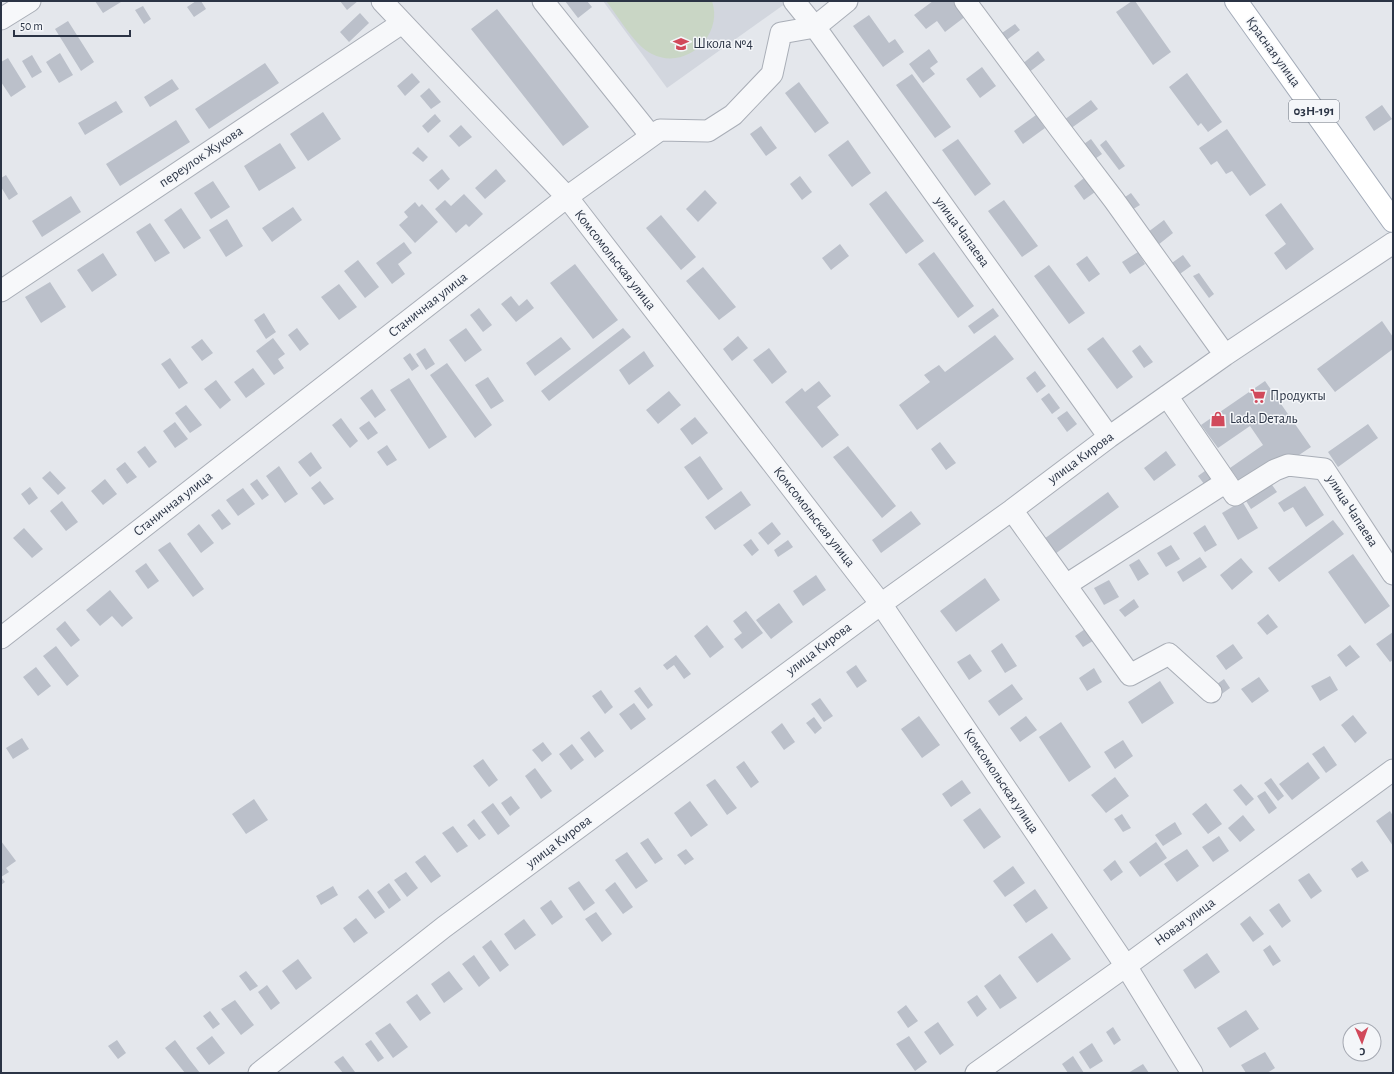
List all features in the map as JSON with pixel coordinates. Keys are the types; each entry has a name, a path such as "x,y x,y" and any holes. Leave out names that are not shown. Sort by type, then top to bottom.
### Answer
{"main road":[{"name":"Красная улица","path":"1236,1 1393,221"}],"street":[{"path":"1,19 30,1"},
{"name":"Комсомольская улица","path":"382,1 567,197 881,604 1126,966 1192,1073"},
{"path":"543,1 651,136"},
{"name":"улица Чапаева","path":"794,1 815,27 1109,437"},
{"name":"Станичная улица","path":"1,638 567,197 651,136 660,130 708,131 733,115 772,74 781,34 815,27 847,1"},
{"path":"965,1 1060,130 1114,200 1225,355"},
{"name":"переулок Жукова","path":"1,291 402,23"},
{"name":"улица Кирова","path":"259,1073 444,927 881,604 1012,510 1109,437 1225,355 1393,243"},
{"path":"1066,585 1226,482 1167,396"},
{"name":"улица Чапаева","path":"1226,482 1235,495 1275,470 1288,465 1324,469 1393,574"},
{"path":"1012,510 1130,675 1169,654 1212,692"},
{"name":"Новая улица","path":"976,1073 1126,966 1393,770"}],"shaded area":[{"name":"Школа №4","path":"603,1 789,1 667,88"}],"green space":[{"path":"606,1 712,1 714,14 712,26 707,38 699,47 689,54 677,58 665,58 652,54 639,44"}],"building":[{"path":"95,1 120,1 121,2 103,13"},
{"path":"196,1 201,1 206,9 194,17 187,7"},
{"path":"340,1 358,1 347,10"},
{"path":"565,1 587,1 592,7 578,18"},
{"path":"933,1 955,1 966,16 945,32 937,21 926,29 914,15"},
{"path":"1132,1 1135,1 1171,52 1153,65 1116,12"},
{"path":"143,6 151,19 144,24 135,10"},
{"path":"497,9 589,127 563,146 471,29"},
{"path":"360,13 369,23 349,42 340,32"},
{"path":"869,15 889,43 895,39 904,52 883,67 853,26"},
{"path":"68,21 94,62 81,71 55,29"},
{"path":"1015,24 1020,30 1004,42 999,35"},
{"path":"929,49 938,62 930,68 935,74 923,83 909,64"},
{"path":"1038,51 1045,60 1028,73 1021,65"},
{"path":"60,53 73,75 59,83 46,62"},
{"path":"32,55 42,72 32,78 22,61"},
{"path":"8,58 26,87 11,97 1,82 1,62"},
{"path":"265,63 279,83 209,129 195,109"},
{"path":"982,67 996,86 980,98 966,79"},
{"path":"412,73 420,82 405,96 397,86"},
{"path":"1187,73 1222,122 1208,132 1201,123 1198,126 1169,87"},
{"path":"912,74 951,127 935,138 896,85"},
{"path":"172,79 179,89 150,107 144,97"},
{"path":"799,82 829,123 815,133 785,93"},
{"path":"429,88 441,102 431,109 420,96"},
{"path":"1091,100 1098,109 1070,129 1064,120"},
{"path":"116,101 123,112 85,135 78,123"},
{"path":"1382,105 1392,119 1374,131 1365,117"},
{"path":"323,112 341,139 308,161 290,134"},
{"path":"435,114 441,121 428,133 422,126"},
{"path":"1036,115 1045,128 1023,144 1014,131"},
{"path":"176,120 190,142 120,186 106,164"},
{"path":"461,125 472,137 459,147 449,136"},
{"path":"761,126 777,148 766,156 750,134"},
{"path":"1227,129 1266,185 1250,196 1232,171 1226,174 1217,161 1211,165 1199,148"},
{"path":"958,139 991,184 975,196 942,150"},
{"path":"1091,139 1102,154 1092,161 1081,146"},
{"path":"848,140 871,173 852,187 828,155"},
{"path":"1106,140 1125,166 1119,170 1100,145"},
{"path":"280,143 296,168 259,191 244,166"},
{"path":"418,147 428,157 423,162 412,153"},
{"path":"442,169 450,179 438,190 429,180"},
{"path":"496,169 506,181 485,199 475,188"},
{"path":"6,175 18,194 9,200 1,187 1,178"},
{"path":"800,176 812,192 802,200 790,184"},
{"path":"1084,178 1095,192 1084,200 1074,186"},
{"path":"213,181 230,207 211,219 194,193"},
{"path":"705,190 717,203 698,222 686,209"},
{"path":"886,191 924,241 906,254 869,204"},
{"path":"1131,193 1140,205 1130,211 1122,199"},
{"path":"464,194 483,214 469,227 466,224 456,233 435,209 445,200 451,206"},
{"path":"71,196 81,212 42,237 32,221"},
{"path":"1004,200 1038,246 1022,257 988,211"},
{"path":"415,202 419,207 422,204 438,222 415,243 399,225 408,217 404,212"},
{"path":"1281,203 1314,249 1286,270 1274,253 1286,244 1265,215"},
{"path":"293,207 302,220 272,242 262,228"},
{"path":"181,208 201,238 184,249 164,220"},
{"path":"661,215 696,257 681,270 646,228"},
{"path":"227,219 243,246 226,257 209,230"},
{"path":"1164,220 1173,233 1158,245 1148,232"},
{"path":"150,223 170,253 155,262 136,232"},
{"path":"404,242 412,253 398,264 405,274 392,284 376,263"},
{"path":"840,244 849,256 831,270 822,258"},
{"path":"934,252 974,306 958,318 918,264"},
{"path":"1138,252 1145,264 1130,274 1122,262"},
{"path":"103,253 117,275 92,292 77,270"},
{"path":"1183,255 1191,266 1177,276 1169,265"},
{"path":"1087,256 1100,274 1089,282 1076,264"},
{"path":"358,260 379,287 365,298 344,271"},
{"path":"575,264 618,320 593,339 550,283"},
{"path":"1049,265 1085,313 1069,324 1034,276"},
{"path":"703,267 736,307 719,320 686,281"},
{"path":"1199,273 1214,294 1209,298 1193,276"},
{"path":"50,282 66,307 41,323 25,297"},
{"path":"339,284 357,307 339,320 321,297"},
{"path":"511,296 519,306 527,299 534,308 516,322 501,304"},
{"path":"479,308 492,325 483,332 470,315"},
{"path":"993,308 999,316 974,334 968,326"},
{"path":"264,313 276,332 266,339 254,320"},
{"path":"1382,321 1393,337 1393,349 1335,392 1317,369"},
{"path":"297,328 309,344 300,351 288,335"},
{"path":"466,328 482,350 465,362 449,340"},
{"path":"623,328 631,337 549,401 541,391"},
{"path":"995,335 1014,359 917,430 899,405 930,382 924,375 939,365 945,372"},
{"path":"738,336 748,348 732,361 723,349"},
{"path":"561,337 571,349 535,376 526,363"},
{"path":"1103,337 1133,377 1117,389 1087,349"},
{"path":"273,338 285,354 278,359 284,368 274,375 256,351"},
{"path":"202,339 213,353 202,361 191,347"},
{"path":"1140,345 1153,362 1144,368 1132,351"},
{"path":"425,348 435,364 426,370 416,354"},
{"path":"769,348 787,372 772,384 753,360"},
{"path":"644,351 654,366 629,385 619,370"},
{"path":"410,353 419,366 412,371 403,358"},
{"path":"170,358 188,383 179,389 161,364"},
{"path":"447,363 492,425 475,438 430,375"},
{"path":"253,368 265,384 246,398 234,382"},
{"path":"1035,371 1046,386 1037,393 1026,378"},
{"path":"488,377 504,401 491,409 475,385"},
{"path":"409,378 447,437 429,449 390,390"},
{"path":"216,380 231,400 220,409 204,389"},
{"path":"819,381 831,396 817,407 839,435 822,448 785,402 802,388 805,392"},
{"path":"1265,381 1311,447 1293,459 1242,485 1230,468 1263,445 1250,426 1218,448 1201,425"},
{"path":"372,389 386,410 375,418 360,398"},
{"path":"669,391 681,405 658,424 646,410"},
{"path":"1049,393 1060,408 1052,414 1041,399"},
{"path":"186,405 202,425 190,433 175,413"},
{"path":"1067,411 1077,424 1067,432 1057,418"},
{"path":"695,417 708,433 692,445 680,429"},
{"path":"341,418 358,441 350,448 332,425"},
{"path":"369,421 378,433 368,440 359,428"},
{"path":"175,422 188,439 175,448 163,431"},
{"path":"1368,424 1378,438 1338,467 1328,452"},
{"path":"940,442 956,463 946,470 931,449"},
{"path":"387,445 397,460 387,466 377,452"},
{"path":"145,446 157,462 149,468 137,452"},
{"path":"848,446 896,506 882,518 833,457"},
{"path":"1166,451 1176,465 1154,481 1144,468"},
{"path":"311,452 322,468 310,477 298,462"},
{"path":"700,456 723,489 708,500 684,467"},
{"path":"125,462 137,477 127,484 116,469"},
{"path":"279,466 298,494 285,503 266,476"},
{"path":"1209,468 1219,480 1208,489 1198,476"},
{"path":"50,471 66,488 58,495 42,478"},
{"path":"105,479 117,494 103,505 91,491"},
{"path":"257,479 269,495 262,500 250,484"},
{"path":"1268,479 1277,492 1251,509 1243,496"},
{"path":"320,481 334,499 324,505 311,488"},
{"path":"1305,486 1324,515 1306,527 1293,507 1284,512 1278,503"},
{"path":"30,487 38,498 29,505 21,494"},
{"path":"243,488 255,504 238,516 226,500"},
{"path":"741,491 751,505 715,530 705,517"},
{"path":"1108,492 1119,507 1055,554 1044,539"},
{"path":"62,501 78,522 66,531 50,511"},
{"path":"1242,501 1258,528 1238,540 1222,513"},
{"path":"219,509 231,524 222,530 211,515"},
{"path":"911,511 921,524 881,553 872,540"},
{"path":"1333,520 1344,534 1279,582 1268,568"},
{"path":"772,522 781,534 768,545 758,533"},
{"path":"199,524 214,543 201,553 187,534"},
{"path":"1205,525 1217,545 1205,552 1193,533"},
{"path":"24,528 43,549 32,558 13,538"},
{"path":"751,539 759,550 752,556 743,545"},
{"path":"788,540 793,547 778,557 774,550"},
{"path":"170,542 204,589 193,597 158,550"},
{"path":"1171,545 1180,559 1166,567 1157,553"},
{"path":"1353,554 1390,606 1365,624 1328,572"},
{"path":"1200,557 1207,567 1183,582 1177,572"},
{"path":"1241,558 1253,572 1232,590 1220,575"},
{"path":"1139,559 1149,574 1138,581 1129,565"},
{"path":"146,563 159,581 148,589 135,571"},
{"path":"816,575 826,590 803,606 793,591"},
{"path":"985,578 1000,600 956,632 940,611"},
{"path":"1109,580 1119,597 1104,605 1094,588"},
{"path":"110,590 133,618 122,627 112,616 100,626 86,610"},
{"path":"1134,599 1139,607 1125,617 1119,610"},
{"path":"779,603 793,622 771,639 756,620"},
{"path":"746,611 763,633 742,649 734,639 742,633 733,621"},
{"path":"1268,614 1278,627 1267,635 1257,623"},
{"path":"65,621 80,640 71,647 56,629"},
{"path":"707,625 724,647 710,658 694,636"},
{"path":"1088,627 1096,639 1083,647 1075,636"},
{"path":"1393,632 1393,660 1390,662 1376,644"},
{"path":"1002,643 1017,666 1005,673 991,651"},
{"path":"1233,644 1243,658 1226,670 1216,656"},
{"path":"1350,645 1360,657 1346,667 1337,655"},
{"path":"56,646 79,676 67,686 43,656"},
{"path":"970,654 982,671 969,680 957,662"},
{"path":"676,655 691,674 684,679 674,665 667,670 663,665"},
{"path":"856,665 867,681 857,688 846,672"},
{"path":"36,667 51,686 38,696 23,677"},
{"path":"1094,668 1102,682 1087,691 1079,678"},
{"path":"1330,676 1338,690 1320,701 1311,686"},
{"path":"1259,677 1269,691 1252,703 1241,689"},
{"path":"1224,679 1230,688 1219,696 1213,687"},
{"path":"1160,681 1174,703 1142,724 1128,702"},
{"path":"1012,684 1023,699 999,716 988,701"},
{"path":"640,687 653,705 648,709 634,691"},
{"path":"601,690 613,707 605,714 592,696"},
{"path":"820,698 833,716 824,722 811,704"},
{"path":"634,703 646,719 631,730 619,714"},
{"path":"1353,715 1367,733 1355,743 1341,725"},
{"path":"919,716 940,745 922,758 901,729"},
{"path":"1026,716 1037,730 1020,742 1010,728"},
{"path":"814,717 822,728 815,734 806,723"},
{"path":"1061,722 1091,767 1069,782 1039,737"},
{"path":"782,723 795,742 784,750 771,732"},
{"path":"589,731 604,751 595,758 580,738"},
{"path":"22,738 29,749 13,759 6,748"},
{"path":"1123,740 1133,756 1115,769 1104,752"},
{"path":"543,742 552,754 542,762 532,750"},
{"path":"572,744 584,760 571,770 559,754"},
{"path":"1324,746 1337,765 1326,773 1312,754"},
{"path":"483,759 498,780 489,787 473,766"},
{"path":"744,761 759,782 751,788 736,767"},
{"path":"1308,762 1320,778 1292,800 1279,784"},
{"path":"535,768 552,791 541,799 525,776"},
{"path":"1115,777 1129,796 1106,813 1091,795"},
{"path":"1271,778 1284,796 1278,801 1264,783"},
{"path":"715,779 737,808 727,815 706,785"},
{"path":"962,780 971,793 951,807 942,794"},
{"path":"1241,784 1254,799 1246,806 1233,790"},
{"path":"1265,791 1277,808 1269,814 1257,796"},
{"path":"511,796 520,808 510,816 501,803"},
{"path":"254,799 268,820 246,834 232,814"},
{"path":"690,801 708,825 691,837 674,813"},
{"path":"493,803 510,826 498,835 481,812"},
{"path":"1206,803 1222,824 1208,834 1192,814"},
{"path":"980,808 1001,837 984,849 963,820"},
{"path":"1390,811 1393,816 1393,846 1376,821"},
{"path":"1122,814 1131,828 1123,832 1114,819"},
{"path":"1243,815 1255,830 1240,842 1228,828"},
{"path":"474,819 486,835 479,840 467,825"},
{"path":"1175,822 1182,834 1163,846 1155,835"},
{"path":"453,826 468,846 457,853 442,833"},
{"path":"1219,836 1229,851 1213,862 1202,847"},
{"path":"648,838 663,859 655,864 640,843"},
{"path":"1,841 16,861 6,868 9,872 1,877"},
{"path":"1156,842 1167,858 1140,877 1129,862"},
{"path":"686,849 694,859 685,865 677,855"},
{"path":"1187,849 1199,866 1177,882 1164,864"},
{"path":"627,852 648,881 636,889 615,860"},
{"path":"425,855 441,876 431,883 415,862"},
{"path":"1115,860 1123,872 1111,881 1103,870"},
{"path":"1362,861 1369,871 1357,878 1351,869"},
{"path":"1013,866 1025,883 1005,897 993,881"},
{"path":"406,872 418,888 407,897 394,880"},
{"path":"1309,873 1322,891 1311,899 1298,880"},
{"path":"1,877 5,882 1,885"},
{"path":"579,881 595,903 584,911 568,888"},
{"path":"615,882 633,907 623,914 605,890"},
{"path":"389,883 401,900 389,909 377,892"},
{"path":"333,886 338,895 321,905 316,896"},
{"path":"368,889 385,912 375,919 358,897"},
{"path":"1035,889 1048,908 1026,923 1013,905"},
{"path":"551,900 563,917 552,925 540,908"},
{"path":"1279,903 1291,921 1282,928 1269,910"},
{"path":"596,912 612,934 602,942 585,919"},
{"path":"1250,916 1264,934 1253,942 1240,924"},
{"path":"356,918 368,933 354,943 343,928"},
{"path":"524,919 536,935 515,950 504,934"},
{"path":"1052,933 1071,959 1037,983 1018,957"},
{"path":"491,940 509,965 500,972 482,947"},
{"path":"1270,945 1281,961 1273,966 1263,950"},
{"path":"1207,953 1220,972 1195,989 1183,970"},
{"path":"474,955 490,978 479,987 462,964"},
{"path":"298,959 312,978 296,990 282,971"},
{"path":"246,971 258,986 250,991 239,976"},
{"path":"449,971 463,989 444,1003 431,984"},
{"path":"1000,974 1017,998 1000,1009 984,986"},
{"path":"267,985 280,1003 271,1010 258,992"},
{"path":"417,994 431,1013 420,1021 406,1002"},
{"path":"977,995 987,1009 977,1017 967,1002"},
{"path":"235,1000 254,1025 241,1035 221,1009"},
{"path":"906,1005 918,1021 908,1028 897,1012"},
{"path":"1246,1010 1259,1029 1230,1048 1217,1028"},
{"path":"210,1011 220,1024 213,1029 203,1016"},
{"path":"938,1022 954,1045 940,1055 924,1032"},
{"path":"390,1023 408,1047 393,1058 375,1033"},
{"path":"1113,1027 1121,1040 1114,1045 1106,1032"},
{"path":"212,1036 225,1053 209,1065 196,1048"},
{"path":"909,1036 927,1062 915,1071 896,1044"},
{"path":"117,1040 126,1053 118,1059 108,1046"},
{"path":"175,1040 200,1073 185,1073 165,1048"},
{"path":"371,1040 384,1058 378,1062 365,1044"},
{"path":"1092,1043 1103,1061 1090,1069 1079,1052"},
{"path":"1265,1052 1275,1068 1267,1073 1246,1073 1241,1065"},
{"path":"343,1056 355,1072 343,1073 334,1062"},
{"path":"1073,1056 1084,1073 1068,1073 1062,1064"},
{"path":"1143,1064 1149,1073 1128,1073"}],"place":[{"name":"Школа №4","path":"681,44"},
{"name":"Продукты","path":"1258,396"},
{"name":"Lada Dеталь","path":"1218,419"}]}
